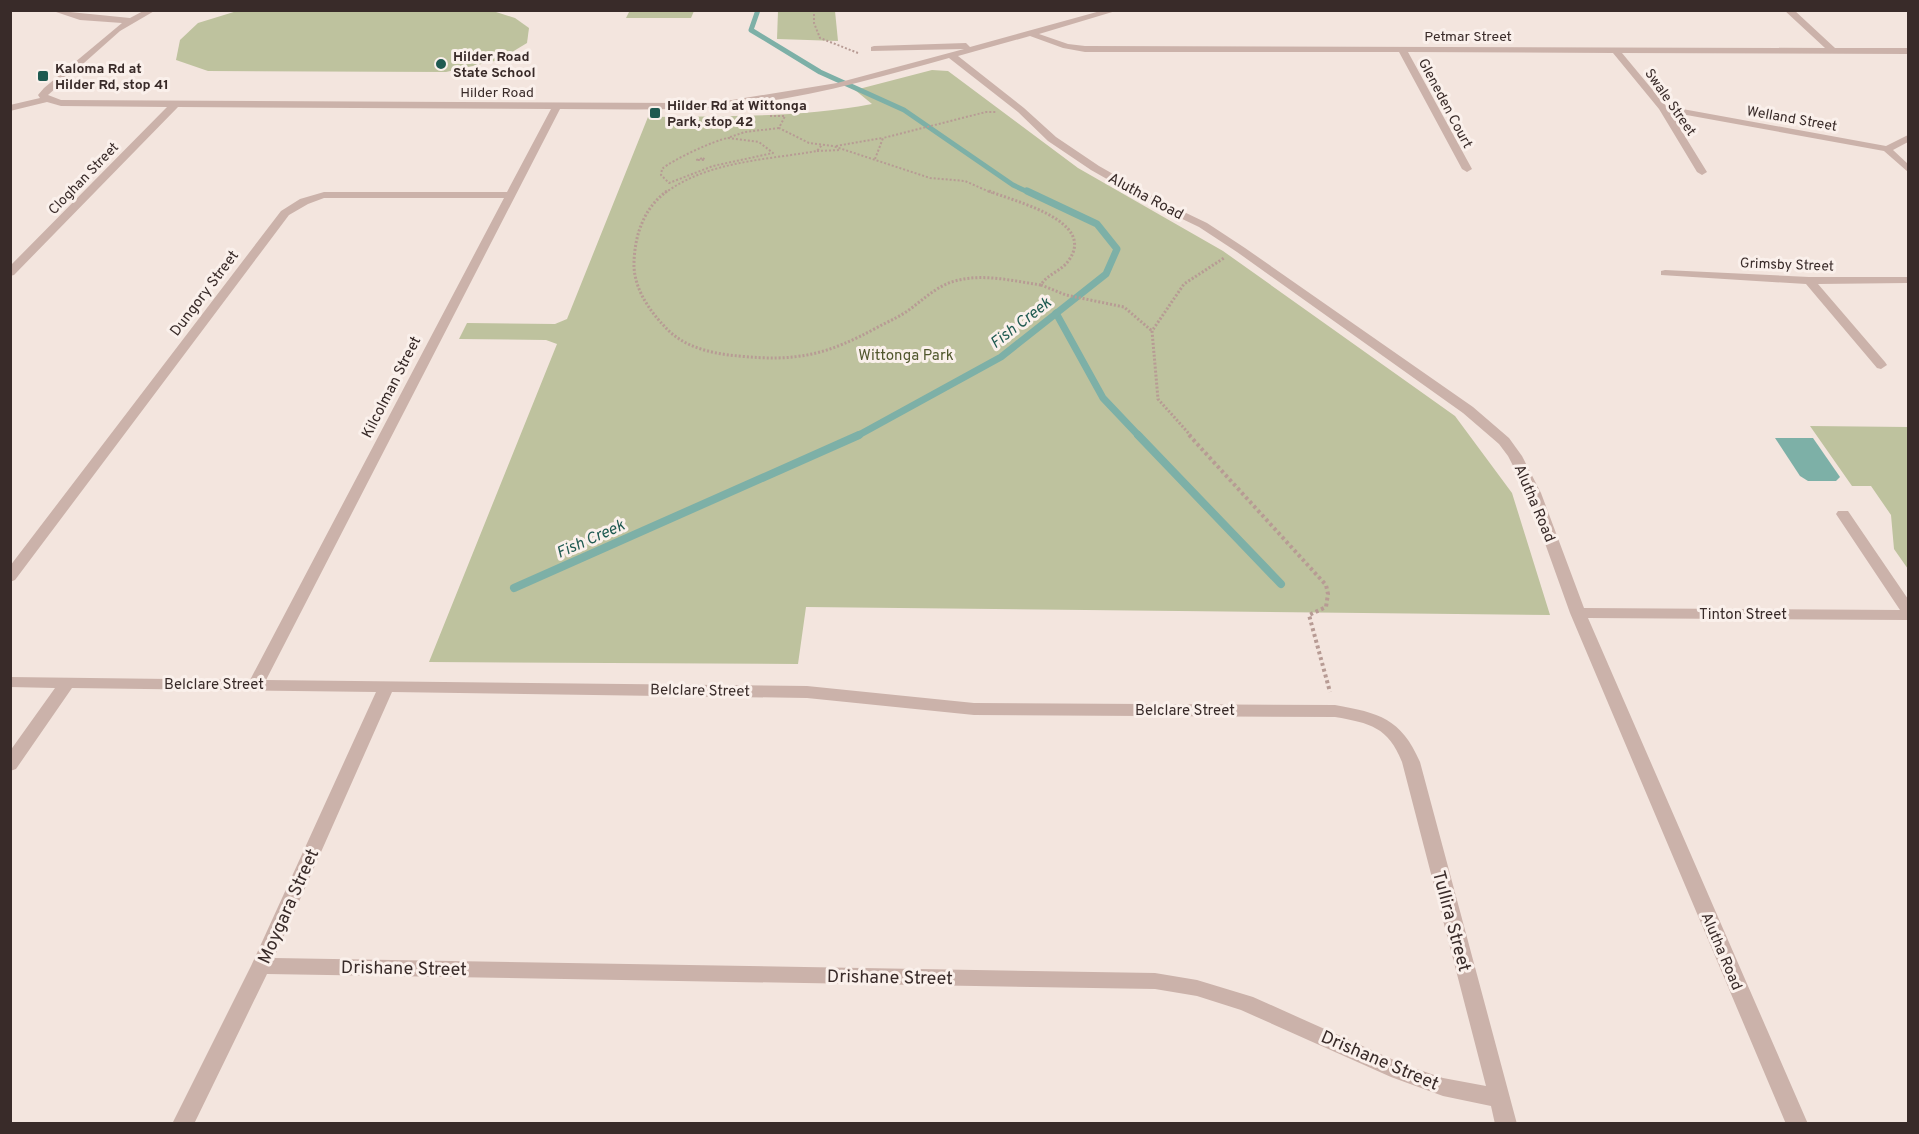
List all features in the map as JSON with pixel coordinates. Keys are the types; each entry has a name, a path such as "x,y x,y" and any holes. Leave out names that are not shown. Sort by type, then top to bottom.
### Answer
{"street":[{"path":"54,10 80,18 130,21"},
{"path":"47,99 43,95 47,90 117,28 152,10"},
{"name":"Hilder Road","path":"10,108 47,99 61,103 557,106 682,106 732,103 838,86 1115,10"},
{"path":"1788,10 1832,50"},
{"name":"Petmar Street","path":"1029,33 1066,46 1085,48 1908,51"},
{"name":"Hilder Road","path":"874,49 978,47"},
{"name":"Gleneden Court","path":"1402,49 1467,169"},
{"name":"Swale Street","path":"1616,50 1663,108 1702,172"},
{"name":"Alutha Road","path":"951,55 1021,110 1052,139 1095,168 1155,202 1203,225 1241,250 1468,410 1504,441 1524,472 1534,493 1578,613 1797,1124"},
{"name":"Cloghan Street","path":"10,273 176,103"},
{"name":"Kilcolman Street","path":"256,684 557,106"},
{"name":"Welland Street","path":"1663,108 1887,148"},
{"path":"1908,138 1887,148 1908,169"},
{"name":"Dungory Street","path":"10,577 285,213 296,204 308,198 324,195 510,195"},
{"name":"Grimsby Street","path":"1665,273 1809,281 1908,280"},
{"path":"1809,281 1881,365"},
{"path":"1844,514 1908,609"},
{"name":"Tinton Street","path":"1578,613 1908,615"},
{"name":"Belclare Street","path":"10,682 807,692 974,709 1335,711 1367,717 1387,725"},
{"path":"10,765 67,682"},
{"name":"Moygara Street","path":"183,1124 261,966 387,686"},
{"name":"Tullira Street","path":"1387,725 1404,741 1411,762 1506,1124"},
{"name":"Drishane Street","path":"261,966 1155,981 1197,988 1246,1003 1398,1071 1443,1087 1498,1098"}],"path":[{"path":"814,10 813,28 822,41 855,51 885,74"},
{"path":"728,138 758,142 766,145 773,153 710,167 669,183 661,175 662,170 668,164 692,153 708,142 745,132 779,128 809,143 833,146 911,132 986,112 1021,110"},
{"path":"767,116 785,116 779,128"},
{"path":"874,159 883,138"},
{"path":"816,151 822,145"},
{"path":"833,146 930,178 965,181 1002,198 1033,206 1058,220 1073,236 1075,245 1069,261 1041,285"},
{"path":"844,150 816,151 713,169 661,194 647,208 635,236 636,286 667,329 682,341 713,351 743,356 804,355 832,350 852,341 905,312 936,289 955,281 975,278 1041,285 1066,295 1124,307 1152,330"},
{"path":"692,153 698,158 704,158 703,161 710,167"},
{"path":"1241,250 1223,258 1184,284 1152,330 1158,399 1243,496 1326,585 1328,594 1326,607 1309,615 1335,711"}],"green space":[{"path":"630,10 694,11 691,18 626,18"},
{"path":"237,11 493,11 515,18 529,28 527,43 499,60 446,72 208,71 176,60 180,40 198,23"},
{"path":"778,11 835,11 838,41 777,39"},
{"name":"Wittonga Park","path":"932,70 948,71 1078,168 1223,251 1455,416 1512,493 1550,615 806,607 798,664 429,662 557,344 546,340 459,339 467,323 555,324 567,319 648,117 788,114 844,109 872,104 855,90"},
{"path":"1810,426 1908,427 1908,569 1894,549 1891,515 1871,486 1852,486"}],"water":[{"path":"1775,438 1813,438 1840,477 1836,481 1808,481 1800,476"}],"waterway":[{"name":"Fish Creek","path":"758,10 751,30 820,72 904,110 1013,185 1030,193"},
{"name":"Fish Creek","path":"1027,191 1097,224 1117,249 1106,274 1056,313"},
{"name":"Fish Creek","path":"858,435 1001,357 1056,313"},
{"path":"1056,313 1103,398 1139,436"},
{"name":"Fish Creek","path":"514,588 858,435"},
{"path":"1138,435 1281,584"}],"place":[{"name":"Hilder Road State School","path":"441,64"},
{"name":"Kaloma Rd at Hilder Rd, stop 41","path":"43,76"},
{"name":"Hilder Rd at Wittonga Park, stop 42","path":"655,113"}]}
